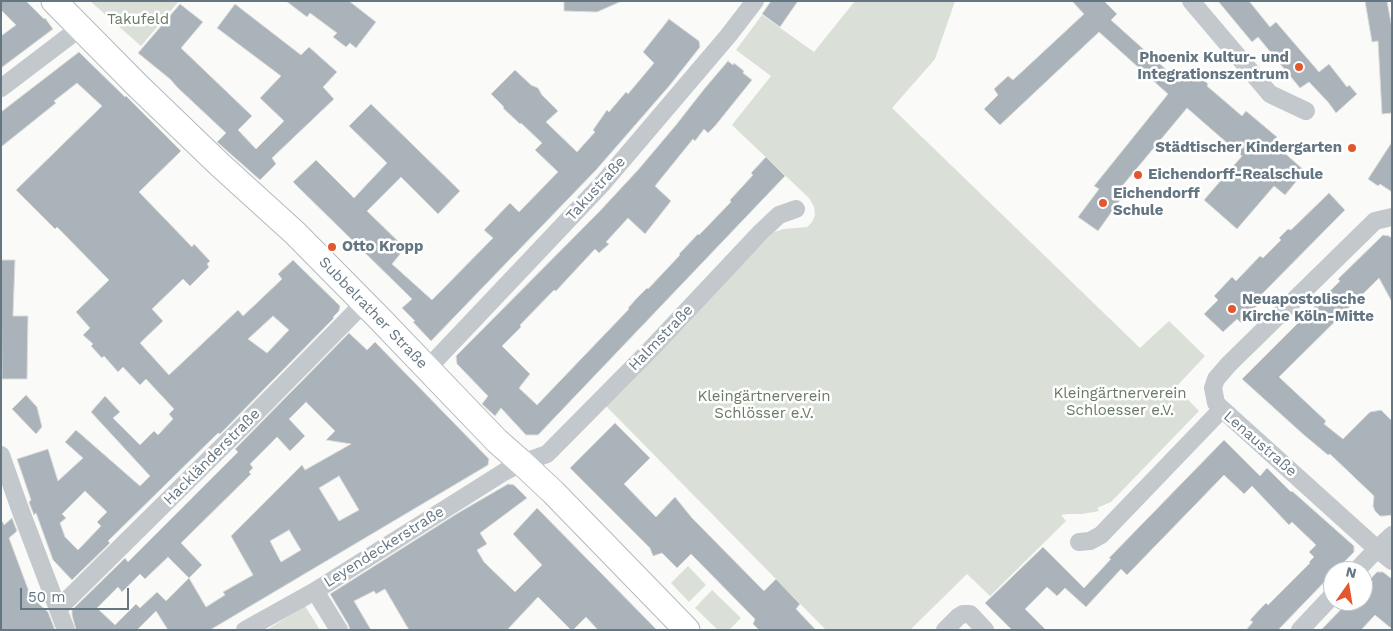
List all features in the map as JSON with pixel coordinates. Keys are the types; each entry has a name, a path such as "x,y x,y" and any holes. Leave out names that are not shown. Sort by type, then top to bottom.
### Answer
{"main road":[{"name":"Subbelrather Straße","path":"54,1 219,164 295,233 497,441 553,492 687,630"}],"street":[{"name":"Takustraße","path":"427,369 603,183 728,36 755,1"},
{"path":"1192,1 1270,94 1306,111"},
{"path":"1,88 80,28"},
{"name":"Halmstraße","path":"522,463 547,454 554,448 650,350 761,232 779,215 796,209"},
{"path":"1222,409 1216,403 1213,388 1216,379 1222,372 1375,221 1392,217"},
{"name":"Hackländerstraße","path":"58,610 364,303"},
{"name":"Lenaustraße","path":"1079,542 1090,541 1101,535 1222,409 1392,562"},
{"path":"1,455 66,630"},
{"name":"Leyendeckerstraße","path":"245,630 315,591 522,463"},
{"path":"1366,561 1392,535"},
{"path":"315,591 339,630"},
{"path":"1300,630 1323,606"},
{"path":"945,630 963,614 970,614 985,630"}],"green space":[{"name":"Takufeld","path":"90,1 179,1 141,46"},
{"path":"855,1 955,1 935,59 892,108 1140,348 1169,321 1205,356 1176,387 1199,411 1111,502 1097,508 1099,511 1061,515 1066,521 990,596 967,574 910,630 826,630 606,406 774,232 807,227 812,222 815,215 814,207 809,198 732,125 771,76 736,50 762,15 814,52"},
{"path":"688,566 706,585 689,602 671,583"},
{"path":"712,590 741,618 729,630 718,630 695,608"},
{"path":"305,606 320,630 268,629"}],"building":[{"path":"1,1 26,1 45,18 53,29 1,68 1,36 16,25 1,10"},
{"path":"286,1 349,1 376,22 356,48 350,43 346,47 333,37 337,33 310,13 307,17"},
{"path":"564,1 622,1 597,12 564,11"},
{"path":"771,1 798,1 780,27 762,14"},
{"path":"1072,1 1104,1 1117,14 1111,20 1180,82 1191,69 1208,84 1207,86 1242,116 1246,111 1277,137 1272,142 1305,171 1285,195 1274,186 1237,229 1204,200 1242,156 1187,108 1123,185 1128,189 1098,231 1078,217 1099,189 1094,186 1168,94 1099,32 1000,125 984,109 998,95 994,89 1008,76 1013,80 1084,14"},
{"path":"1218,1 1249,1 1270,27 1276,22 1319,72 1329,64 1347,87 1349,85 1357,94 1336,113 1309,82 1300,88 1258,37 1252,42"},
{"path":"1365,1 1387,1 1392,28 1392,113 1382,114 1378,41 1372,42"},
{"path":"180,4 203,22 181,48 252,116 238,130 256,149 284,121 260,98 281,76 217,28 235,4 301,55 309,47 337,72 323,87 334,99 272,158 276,164 260,180 217,142 226,133 170,79 138,53"},
{"path":"669,19 699,41 700,47 670,85 596,170 431,341 402,308 412,299 293,182 316,160 354,198 387,163 349,126 371,104 460,191 438,214 401,177 367,211 405,248 392,264 432,300 493,238 484,230 510,203 519,212 558,172 535,150 542,143 503,108 491,94 515,70 531,85 538,88 542,95 558,111 546,122 577,152 595,132 593,130 607,110 609,112 626,92 628,94 654,63 643,52"},
{"path":"79,52 181,151 139,192 192,247 194,244 210,261 207,264 209,267 190,286 183,279 152,309 163,321 140,343 169,375 238,310 243,316 282,279 278,274 293,260 340,306 334,318 220,434 218,433 108,541 110,543 72,580 53,560 36,513 34,515 30,505 29,502 31,500 17,459 48,449 58,481 83,458 65,442 76,430 140,486 150,476 91,412 105,396 120,412 113,418 140,445 154,431 158,435 173,419 169,414 174,409 146,379 140,385 123,367 118,372 104,356 102,358 91,346 93,344 83,335 90,328 76,312 109,280 57,227 55,229 16,190 102,106 77,83 54,101 56,103 1,147 1,112","holes":["273,316 289,330 267,353 248,339","85,491 107,512 97,522 101,526 78,550 65,537 60,523 66,518 62,514"]},
{"path":"728,61 733,65 734,63 752,80 715,126 708,133 704,129 695,141 693,139 655,186 671,201 645,234 628,218 606,242 609,244 599,253 595,249 556,291 554,290 520,325 521,327 502,346 530,374 519,388 537,405 698,234 731,202 730,200 753,175 751,173 766,157 785,176 538,435 526,435 501,408 495,416 482,404 488,396 457,364 456,356 638,170"},
{"path":"1392,142 1392,192 1368,179"},
{"path":"1329,193 1345,210 1256,300 1260,303 1241,323 1237,319 1223,332 1204,314 1218,300 1214,296 1232,277 1236,281 1260,256 1263,258 1281,240 1279,238 1288,229 1291,230"},
{"path":"1383,235 1392,238 1392,302 1379,278 1279,377 1326,421 1324,424 1343,439 1370,412 1381,410 1392,421 1392,515 1380,516 1373,506 1374,496 1330,454 1328,455 1304,435 1242,379"},
{"path":"1,260 15,260 13,316 28,316 27,379 2,379"},
{"path":"349,333 367,350 375,342 489,459 488,465 210,630 168,630 156,611 137,630 76,630 72,610 125,558 128,562 238,452 235,449","holes":["306,402 335,431 326,440 351,444 305,470 302,465 231,536 253,575 223,592 225,595 206,607 189,578 202,565 181,543 251,474 249,472 253,468 250,464 277,437 290,451 305,436 289,419","339,476 359,510 339,521 319,488","289,530 301,550 281,562 270,541","168,557 189,578 166,601 157,592 140,608 136,604 115,625 97,608 118,587 122,592 140,574 145,579"]},
{"path":"26,395 37,407 42,427 36,434 12,409"},
{"path":"615,423 650,458 624,484 656,517 675,497 692,518 764,591 776,579 800,604 796,609 816,630 759,630 753,624 755,619 691,554 677,568 662,553 653,556 650,548 570,468"},
{"path":"1224,440 1260,476 1267,468 1291,492 1354,546 1354,552 1345,561 1323,561 1323,583 1278,630 1246,630 1253,622 1250,620 1261,608 1266,603 1268,605 1310,563 1314,557 1309,552 1316,545 1292,522 1289,525 1252,486 1244,494 1224,475 1127,575 1121,569 1086,607 1065,588 1057,596 1047,587 1025,609 1046,630 1012,630 985,603 1043,547 1084,588 1111,559 1109,558"},
{"path":"508,484 514,485 527,498 480,533 487,544 477,550 484,562 515,592 542,565 513,534 537,508 657,630 598,630 586,617 571,630 538,597 507,630 409,630 385,589 376,594 374,591 354,601 371,630 350,630 330,594 458,513"},
{"path":"12,518 17,531 9,538 31,597 48,612 55,630 1,630 1,522 4,525"},
{"path":"1377,572 1383,572 1392,579 1392,629 1375,615 1361,630 1321,630 1339,611 1373,611 1373,576"}],"place":[{"name":"Phoenix Kultur- und Integrationszentrum","path":"1299,67"},
{"name":"Städtischer Kindergarten","path":"1352,148"},
{"name":"Eichendorff-Realschule","path":"1138,175"},
{"name":"Eichendorff Schule","path":"1103,203"},
{"name":"Otto Kropp","path":"332,247"},
{"name":"Neuapostolische Kirche Köln-Mitte","path":"1232,309"}],"park label":[{"name":"Kleingärtnerverein Schloesser e.V.","path":"1120,402"},
{"name":"Kleingärtnerverein Schlösser e.V.","path":"764,406"}]}
